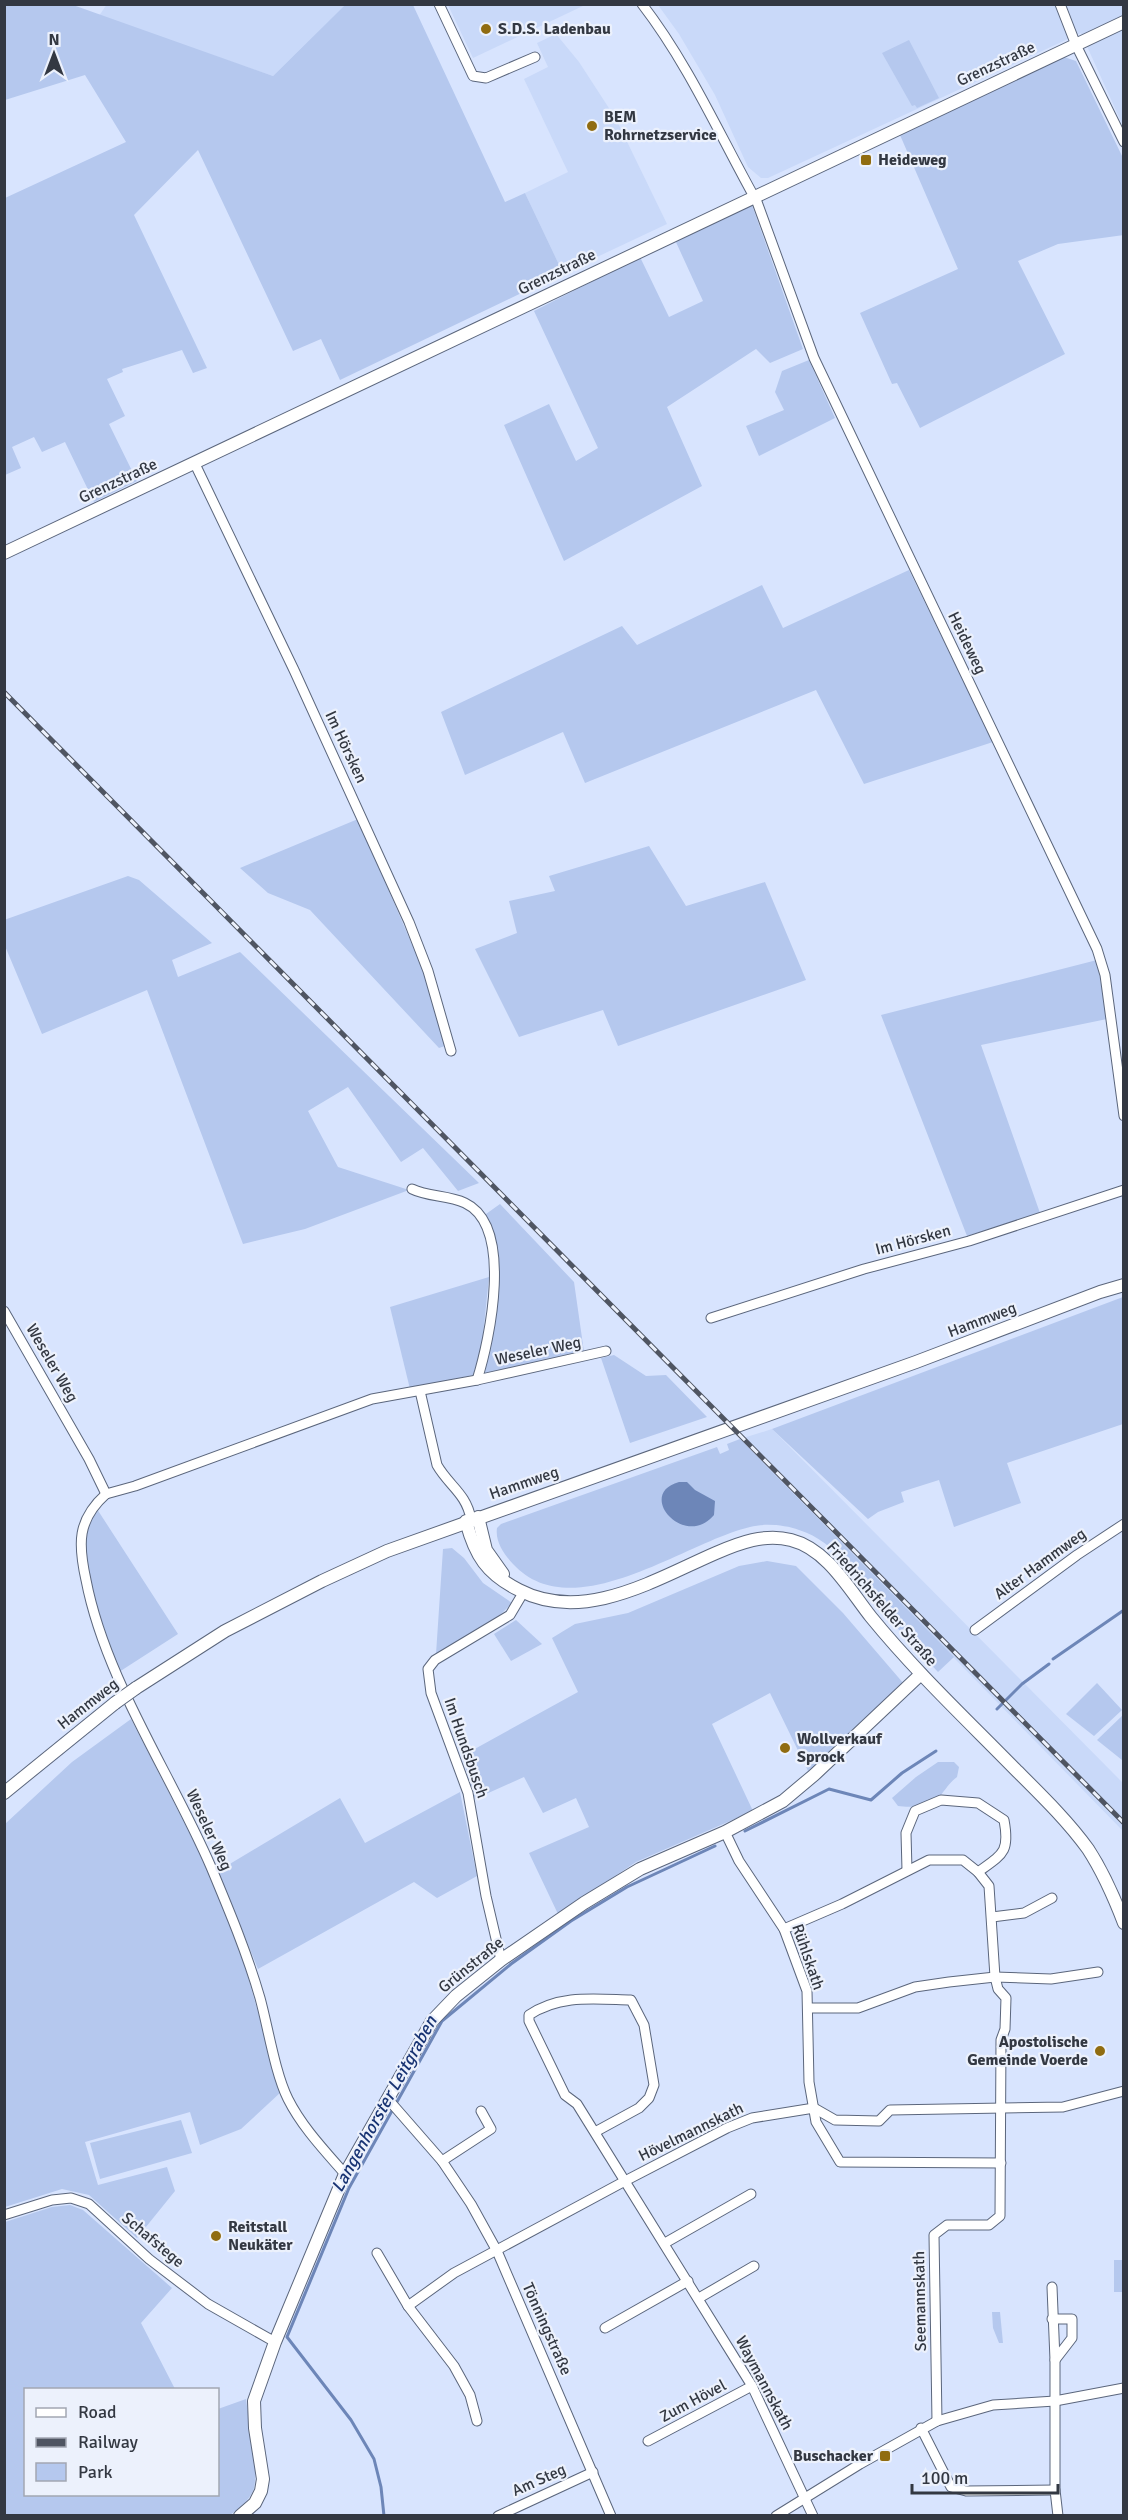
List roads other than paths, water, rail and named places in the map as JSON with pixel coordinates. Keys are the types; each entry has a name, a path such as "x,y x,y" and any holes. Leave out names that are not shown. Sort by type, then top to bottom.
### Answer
{"street":[{"path":"439,4 473,76 486,78 535,57"},
{"name":"Heideweg","path":"642,4 689,73 754,197 814,358 1097,949 1105,975 1124,1116"},
{"path":"1060,4 1076,45 1124,142"},
{"name":"Grenzstraße","path":"4,553 1124,22"},
{"name":"Im Hörsken","path":"195,464 299,680 408,918 428,971 451,1051"},
{"name":"Weseler Weg","path":"412,1189 464,1203 483,1218 488,1229 492,1253 493,1295 491,1320 477,1380"},
{"name":"Im Hörsken","path":"711,1318 864,1269 1020,1225 1124,1190"},
{"name":"Hammweg","path":"1100,1292 1124,1277"},
{"name":"Hammweg","path":"4,1793 115,1703 225,1631 322,1581 387,1551 927,1359 1100,1292 1124,1285"},
{"name":"Weseler Weg","path":"4,1311 89,1459 106,1494"},
{"name":"Weseler Weg","path":"345,2174 311,2135 287,2097 244,1946 209,1863 104,1646 86,1581 81,1534 84,1519 93,1506 106,1494 135,1486 372,1399 477,1380 606,1352"},
{"path":"420,1391 437,1465 441,1473 463,1496 486,1550 519,1590"},
{"name":"Alter Hammweg","path":"975,1630 1077,1555 1124,1524"},
{"name":"Friedrichsfelder Straße","path":"519,1590 548,1601 578,1603 613,1597 742,1543 767,1538 791,1540 813,1551 824,1559 921,1674 1053,1808 1088,1849 1113,1894 1124,1923"},
{"name":"Im Hundsbusch","path":"501,1960 486,1896 468,1793 431,1693 428,1669 435,1660 510,1615 519,1590"},
{"name":"Grünstraße","path":"240,2516 255,2503 261,2492 263,2479 255,2428 254,2401 274,2342 345,2174 432,2021 456,1996 501,1960 584,1903 640,1869 725,1832 783,1801 814,1775 921,1674"},
{"path":"784,1929 842,1904 929,1860 963,1860 978,1872 1002,1855 1008,1839 1004,1820 978,1803 941,1800 915,1811 906,1833 907,1870"},
{"name":"Rühlskath","path":"725,1832 739,1861 784,1929 807,1991 809,2082 814,2108"},
{"name":"Seemannskath","path":"937,2421 934,2235 947,2225 989,2225 1000,2216 1001,2040 1005,2029 1006,1998 998,1989 995,1977 989,1886 978,1872"},
{"path":"992,1917 1024,1913 1052,1898"},
{"path":"808,2008 858,2008 915,1987 995,1977 1051,1979 1098,1972"},
{"name":"Waymannskath","path":"595,2132 639,2108 649,2098 654,2085 644,2025 631,2000 571,1998 540,2007 529,2015 533,2031 565,2095 577,2104 595,2132 752,2386 813,2516"},
{"path":"814,2108 835,2120 879,2121 890,2110 1063,2107 1124,2091"},
{"name":"Tönningstraße","path":"387,2098 442,2161 471,2204 497,2251 611,2516"},
{"path":"814,2108 816,2122 840,2162 1001,2163"},
{"name":"Hövelmannskath","path":"408,2306 454,2273 727,2128 752,2118 814,2108"},
{"path":"442,2161 491,2129 482,2110"},
{"path":"665,2243 751,2194"},
{"name":"Schafstege","path":"4,2215 62,2199 71,2198 89,2204 149,2259 208,2304 274,2342"},
{"path":"377,2253 408,2306 454,2366 470,2395 477,2421"},
{"path":"699,2298 754,2266"},
{"path":"605,2328 688,2282"},
{"path":"1052,2287 1055,2360 1055,2490 1058,2516"},
{"path":"1052,2319 1072,2319 1072,2338 1055,2360"},
{"name":"Zum Hövel","path":"648,2441 752,2386"},
{"path":"776,2516 921,2428 937,2421 993,2404 1055,2401 1124,2388"},
{"path":"921,2428 951,2487 966,2490 1055,2490"},
{"name":"Am Steg","path":"498,2516 593,2472"}],"waterway":[{"name":"Langenhorster Leitgraben","path":"1053,1659 1124,1610"},
{"name":"Langenhorster Leitgraben","path":"997,1709 1022,1684 1049,1664"},
{"name":"Langenhorster Leitgraben","path":"745,1831 829,1789 871,1800 902,1773 936,1751"},
{"name":"Langenhorster Leitgraben","path":"384,2516 381,2487 374,2459 351,2420 287,2337 349,2188 442,2021 511,1964 571,1921 627,1887 715,1846"}],"railway":[{"path":"4,692 1124,1823"}],"place":[{"name":"S.D.S. Ladenbau","path":"486,29"},
{"name":"BEM Rohrnetzservice","path":"592,126"},
{"name":"Heideweg","path":"866,160"},
{"name":"Wollverkauf Sprock","path":"785,1748"},
{"name":"Apostolische Gemeinde Voerde","path":"1100,2051"},
{"name":"Reitstall Neukäter","path":"216,2236"},
{"name":"Buschacker","path":"885,2456"}]}
